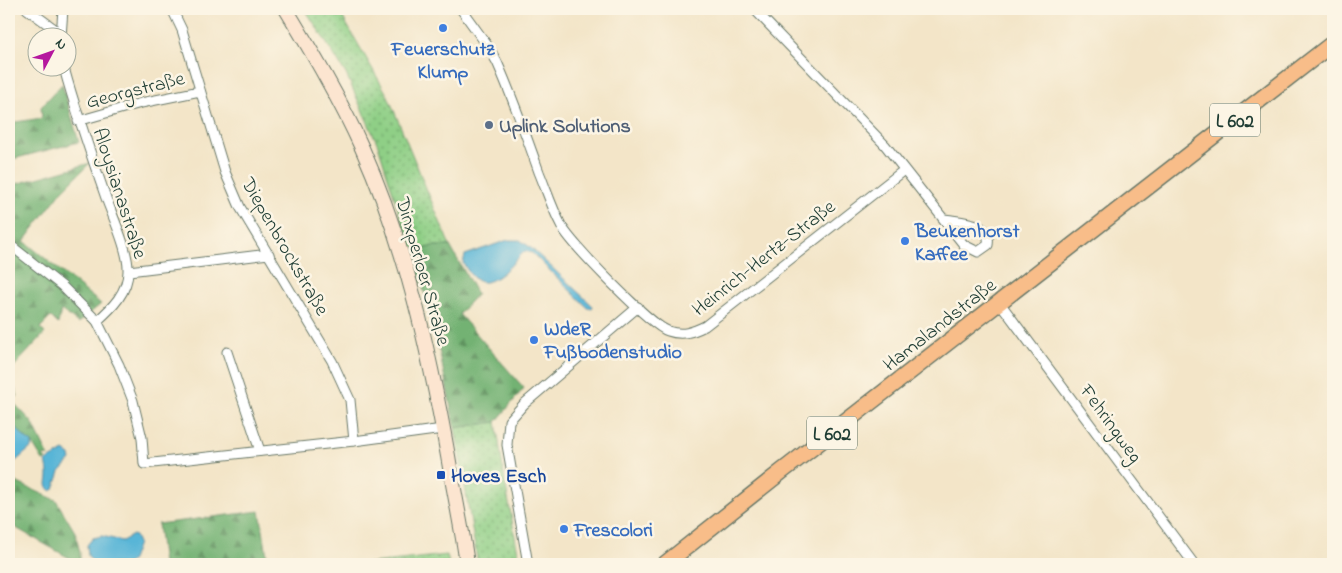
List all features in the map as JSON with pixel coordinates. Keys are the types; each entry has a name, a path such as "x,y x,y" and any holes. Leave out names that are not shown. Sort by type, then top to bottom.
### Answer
{"main road":[{"name":"Dinxperloer Straße","path":"286,9 329,82 362,148 405,263 417,306 434,384 467,564"},
{"name":"Hamalandstraße","path":"665,564 1333,43"}],"street":[{"path":"27,9 52,28"},
{"path":"62,28 63,9"},
{"name":"Diepenbrockstraße","path":"172,9 182,30 225,172 240,207 332,361 350,400 354,441"},
{"name":"Heinrich-Hertz-Straße","path":"461,9 497,62 554,211 567,235 638,307 667,331 688,333 705,326 904,170"},
{"path":"754,9 885,145 964,245 978,252 988,245 990,238 982,226 944,219"},
{"name":"Aloysianastraße","path":"67,78 78,121 122,244 129,270 126,286 113,307 97,322"},
{"name":"Georgstraße","path":"78,121 140,103 200,91"},
{"path":"10,248 62,286 97,322 119,365 133,401 142,438 144,464 354,441 443,429"},
{"path":"129,270 269,254"},
{"name":"Fehringweg","path":"1000,303 1194,564"},
{"path":"528,564 508,445 509,421 524,404 638,307"},
{"path":"228,352 260,451"}],"green space":[{"path":"305,9 338,9 388,96 450,246 432,246 412,254 378,145 346,74"},
{"path":"62,84 79,142 9,160 9,123 42,118 41,107"},
{"path":"90,163 62,191 24,241 101,304 78,323 61,310 58,324 51,317 40,328 45,333 9,372 9,259 13,254 9,250 9,186"},
{"path":"432,246 450,246 477,294 459,314 524,388 496,422 455,428 433,320 412,254"},
{"path":"9,375 18,396 11,400 32,422 49,457 43,456 46,459 43,461 32,443 25,438 9,419"},
{"path":"496,422 520,564 478,564 455,428"},
{"path":"9,479 56,500 75,532 80,553 80,564 9,524"},
{"path":"260,511 268,562 302,557 303,564 163,564 158,524"},
{"path":"447,555 449,564 361,564"}],"water":[{"path":"508,240 520,240 530,247 593,306 592,309 588,308 532,253 525,251 502,274 488,282 481,282 475,279 463,263 465,255"},
{"path":"9,419 25,438 32,443 32,447 9,467"},
{"path":"64,451 70,455 71,460 60,472 52,491 47,486 48,473 46,461"},
{"path":"133,535 138,543 132,560 127,564 95,564 88,556 87,545 93,538 102,536 122,541"}],"place":[{"name":"Feuerschutz Klump","path":"443,28"},
{"name":"Uplink Solutions","path":"489,125"},
{"name":"Beukenhorst Kaffee","path":"905,241"},
{"name":"WdeR Fußbodenstudio","path":"534,340"},
{"name":"Hoves Esch","path":"441,475"},
{"name":"Frescolori","path":"564,529"}]}
